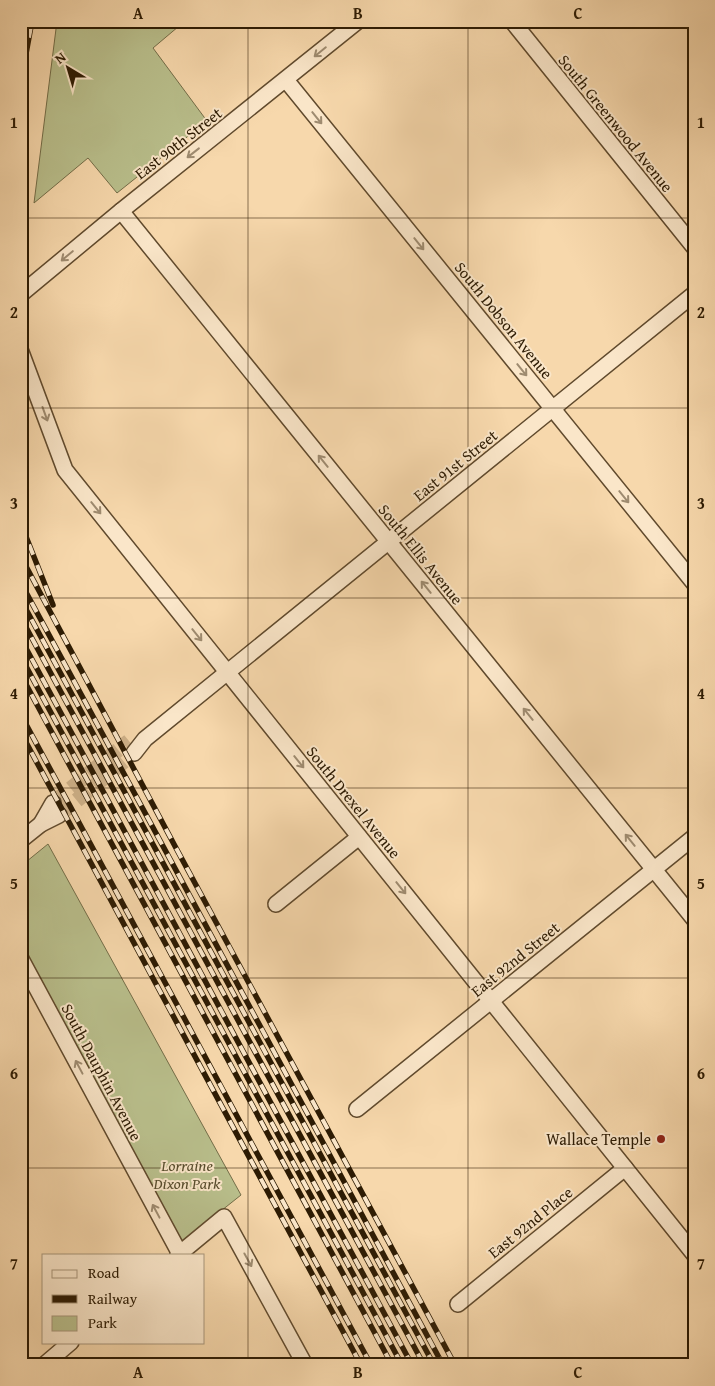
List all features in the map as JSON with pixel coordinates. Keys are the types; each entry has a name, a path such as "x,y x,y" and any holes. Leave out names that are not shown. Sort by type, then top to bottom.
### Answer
{"street":[{"name":"East 90th Street","path":"21,294 121,211 358,21"},
{"name":"South Greenwood Avenue","path":"512,21 694,248"},
{"name":"South Dobson Avenue","path":"286,80 694,583"},
{"name":"South Ellis Avenue","path":"121,211 694,919"},
{"name":"East 91st Street","path":"132,747 694,294"},
{"name":"South Drexel Avenue","path":"21,352 65,470 694,1254"},
{"path":"21,840 56,809"},
{"name":"East 92nd Street","path":"357,1109 694,836"},
{"path":"276,904 359,837"},
{"name":"South Dauphin Avenue","path":"21,959 179,1254"},
{"name":"East 92nd Place","path":"458,1304 625,1168"},
{"path":"179,1254 224,1217 305,1365"},
{"path":"44,1365 69,1344"}],"green space":[{"path":"57,21 185,21 153,48 207,121 117,193 88,158 34,203"},
{"name":"Lorraine Dixon Park","path":"48,844 241,1195 182,1242 21,943 21,866"}],"tunnel":[{"path":"53,803 129,741"},
{"path":"59,815 134,753"}],"railway":[{"path":"21,81 32,21"},
{"path":"21,524 53,605"},
{"path":"21,557 455,1365"},
{"path":"21,583 443,1365"},
{"path":"21,600 434,1365"},
{"path":"21,618 424,1365"},
{"path":"21,639 412,1365"},
{"path":"21,657 402,1365"},
{"path":"21,675 392,1365"},
{"path":"21,715 371,1365"},
{"path":"21,733 361,1365"}],"place":[{"name":"Wallace Temple","path":"661,1139"}]}
